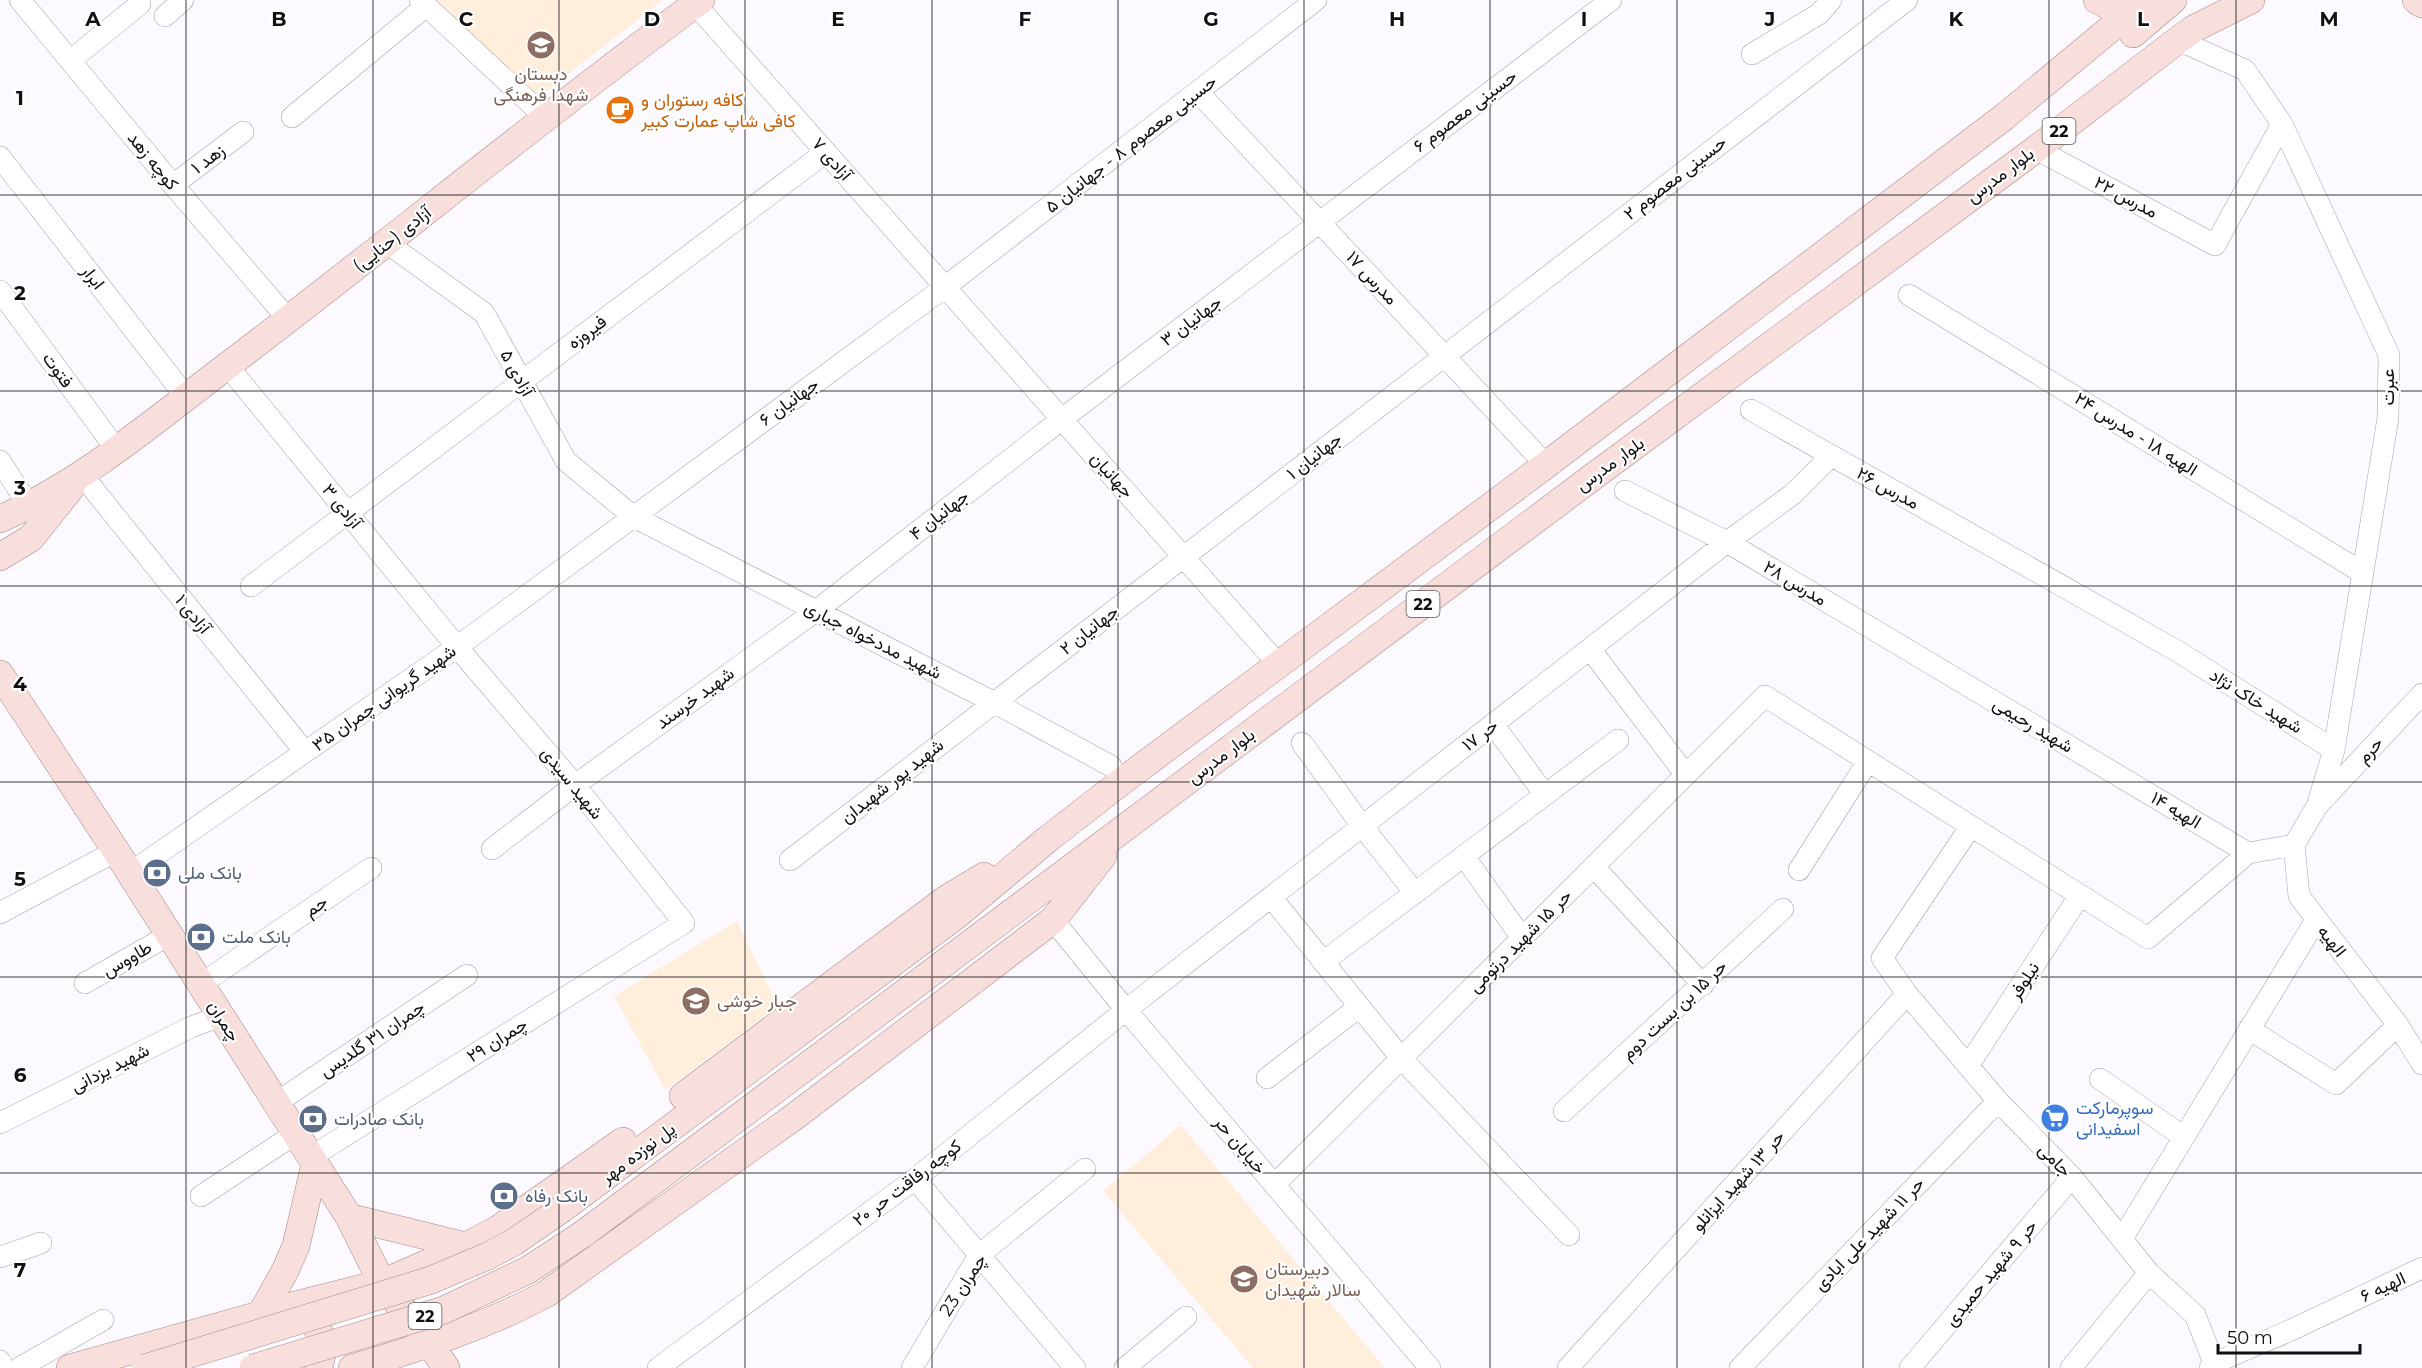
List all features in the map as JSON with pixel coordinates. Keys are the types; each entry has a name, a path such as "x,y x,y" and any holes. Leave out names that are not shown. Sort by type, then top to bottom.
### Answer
{"main road":[{"path":"2097,0 2136,8"},
{"path":"2004,117 2059,90 2092,68 2173,0"},
{"path":"2185,34 2222,0"},
{"name":"بلوار مدرس","path":"975,941 1594,476 2036,149 2185,34 2251,0"},
{"path":"2416,0 2422,4"},
{"name":"آزادی (حنایی)","path":"0,519 29,506 82,475 698,2"},
{"name":"بلوار مدرس","path":"957,915 1049,838 2004,117 2136,8"},
{"name":"آزادی (حنایی)","path":"0,557 31,538 82,475"},
{"name":"چمران","path":"0,674 170,935 349,1217 382,1283 431,1345 446,1368"},
{"path":"352,1368 431,1345 508,1314 546,1294 794,1117 1053,920 1125,828"},
{"path":"70,1368 261,1314 382,1283 466,1246 498,1229 615,1147 946,899 1049,838"},
{"name":"پل نوزده مهر","path":"145,1368 431,1280 488,1256 514,1242 572,1202 957,915"},
{"name":"پل نوزده مهر","path":"253,1368 444,1310 528,1270 583,1234 975,941"},
{"path":"261,1314 285,1272 296,1246 313,1161"},
{"path":"349,1217 466,1246"},
{"path":"498,1229 493,1248 494,1262 499,1275 519,1292 532,1295 546,1294"},
{"path":"291,1306 310,1317 322,1336 323,1351 318,1368"}],"street":[{"name":"کوچه زهد","path":"20,0 173,185 288,319"},
{"path":"165,16 183,0"},
{"name":"حسینی معصوم ۸ - جهانیان ۵","path":"945,287 1316,0"},
{"name":"حسینی معصوم ۶","path":"1320,222 1611,0"},
{"path":"1752,54 1819,14 1832,0"},
{"name":"حسینی معصوم ۲","path":"1444,356 1906,0"},
{"name":"آزادی ۷","path":"698,2 945,287"},
{"path":"292,117 423,3 547,119"},
{"path":"70,60 140,4"},
{"name":"عبرت","path":"2185,34 2245,70 2282,124 2388,355 2388,418 2334,750 2317,806"},
{"name":"مدرس ۱۷","path":"1198,92 1546,465"},
{"name":"مدرس ۲۲","path":"2036,149 2215,245 2282,124"},
{"name":"زهد ۱","path":"173,185 243,132"},
{"name":"فیروزه","path":"251,586 826,152"},
{"name":"ابرار","path":"3,167 186,397"},
{"name":"جهانیان ۳","path":"1062,419 1320,222"},
{"name":"آزادی ۵","path":"387,243 484,313 566,461 633,517"},
{"name":"جهانیان","path":"945,287 1278,664"},
{"name":"جهانیان ۶","path":"633,517 945,287"},
{"name":"فتوت","path":"0,291 7,317 116,449"},
{"name":"الهیه ۱۸ - مدرس ۲۴","path":"1910,295 2363,573"},
{"name":"جهانیان ۱","path":"1184,557 1444,356"},
{"name":"آزادی ۳","path":"227,365 457,647"},
{"name":"مدرس ۲۶","path":"1751,410 2177,651"},
{"name":"جهانیان ۴","path":"816,611 1062,419"},
{"name":"حر ۱۷","path":"1126,1010 1727,542 1793,494 1831,456"},
{"path":"0,461 29,506"},
{"name":"آزادی ۱","path":"82,475 305,752"},
{"name":"مدرس ۲۸","path":"1625,491 1727,542 1961,682"},
{"name":"شهید مددخواه جباری","path":"633,517 995,703 1111,766"},
{"name":"شهید گریوانی چمران ۳۵","path":"0,913 123,862 305,752 457,647 633,517"},
{"name":"جهانیان ۲","path":"995,703 1184,557"},
{"name":"شهید خرسند","path":"492,849 575,785 816,611"},
{"name":"شهید سیدی","path":"457,647 575,785 684,923"},
{"path":"1590,649 1686,775"},
{"name":"شهید خاک نژاد","path":"2177,651 2334,750"},
{"name":"شهید رحیمی","path":"1961,682 2104,768"},
{"name":"حرم","path":"2317,806 2422,694"},
{"name":"حر ۱۵ شهید درتومی","path":"1274,1185 1765,696 1868,761"},
{"name":"شهید پور شهیدان","path":"790,860 995,703"},
{"path":"1493,724 1545,795"},
{"path":"1323,962 1618,740"},
{"path":"1302,743 1362,826 1415,893"},
{"path":"1799,870 1868,761 2148,938 2248,853 2294,845 2317,806"},
{"name":"الهیه ۱۴","path":"2104,768 2248,853"},
{"name":"جامی","path":"1971,826 1882,958 1908,994 1998,1101 2072,1178 2149,1273 2194,1315 2213,1367"},
{"name":"الهیه","path":"2294,845 2299,896 2398,1025 2422,1064"},
{"path":"1464,856 1522,938"},
{"path":"1594,867 1703,985"},
{"name":"جم","path":"201,984 371,868"},
{"name":"نیلوفر","path":"1968,1066 2080,895"},
{"path":"1271,897 1401,1058 1569,1235"},
{"name":"حر ۱۵ بن بست دوم","path":"1564,1111 1783,909"},
{"name":"خیابان حر","path":"1053,920 1126,1010 1430,1368"},
{"path":"2122,1239 2316,920"},
{"name":"چمران ۲۹","path":"313,1161 684,923"},
{"name":"طاووس","path":"86,983 170,935"},
{"name":"چمران ۳۱ گلدیس","path":"276,1103 468,975"},
{"name":"حر ۱۳ شهید ایزانلو","path":"1568,1368 1908,994"},
{"path":"1267,1078 1359,1007"},
{"name":"کوچه رفاقت حر ۲۰","path":"657,1368 915,1179 1126,1010"},
{"name":"شهید یزدانی","path":"0,1123 191,1027 221,1016"},
{"path":"2250,1029 2336,1084 2398,1025"},
{"path":"2100,1078 2184,1137"},
{"name":"حر ۱۱ شهید علی ابادی","path":"1740,1368 1998,1101"},
{"path":"201,1196 295,1134"},
{"name":"چمران 23","path":"912,1368 979,1255 1085,1169"},
{"name":"حر ۹ شهید حمیدی","path":"1910,1368 2072,1178"},
{"path":"915,1179 1075,1368"},
{"path":"0,1257 41,1243"},
{"name":"الهیه ۶","path":"2213,1367 2422,1268"},
{"path":"2071,1368 2149,1273"},
{"path":"1125,1368 1186,1317"},
{"path":"19,1368 103,1320"},
{"path":"0,1361 3,1368"}],"shaded area":[{"name":"دبستان شهدا فرهنگی","path":"430,0 663,0 548,90 527,92"},
{"name":"جبار خوشی","path":"737,921 778,1006 665,1090 614,996"},
{"name":"دبیرستان سالار شهیدان","path":"1181,1125 1385,1368 1253,1368 1103,1191"}],"place":[{"name":"دبستان شهدا فرهنگی","path":"541,45"},
{"name":"کافه رستوران و کافی شاپ عمارت کبیر","path":"620,110"},
{"name":"بانک ملی","path":"157,873"},
{"name":"بانک ملت","path":"201,937"},
{"name":"جبار خوشی","path":"696,1001"},
{"name":"سوپرمارکت اسفیدانی","path":"2055,1118"},
{"name":"بانک صادرات","path":"313,1119"},
{"name":"بانک رفاه","path":"504,1196"},
{"name":"دبیرستان سالار شهیدان","path":"1244,1279"}]}
